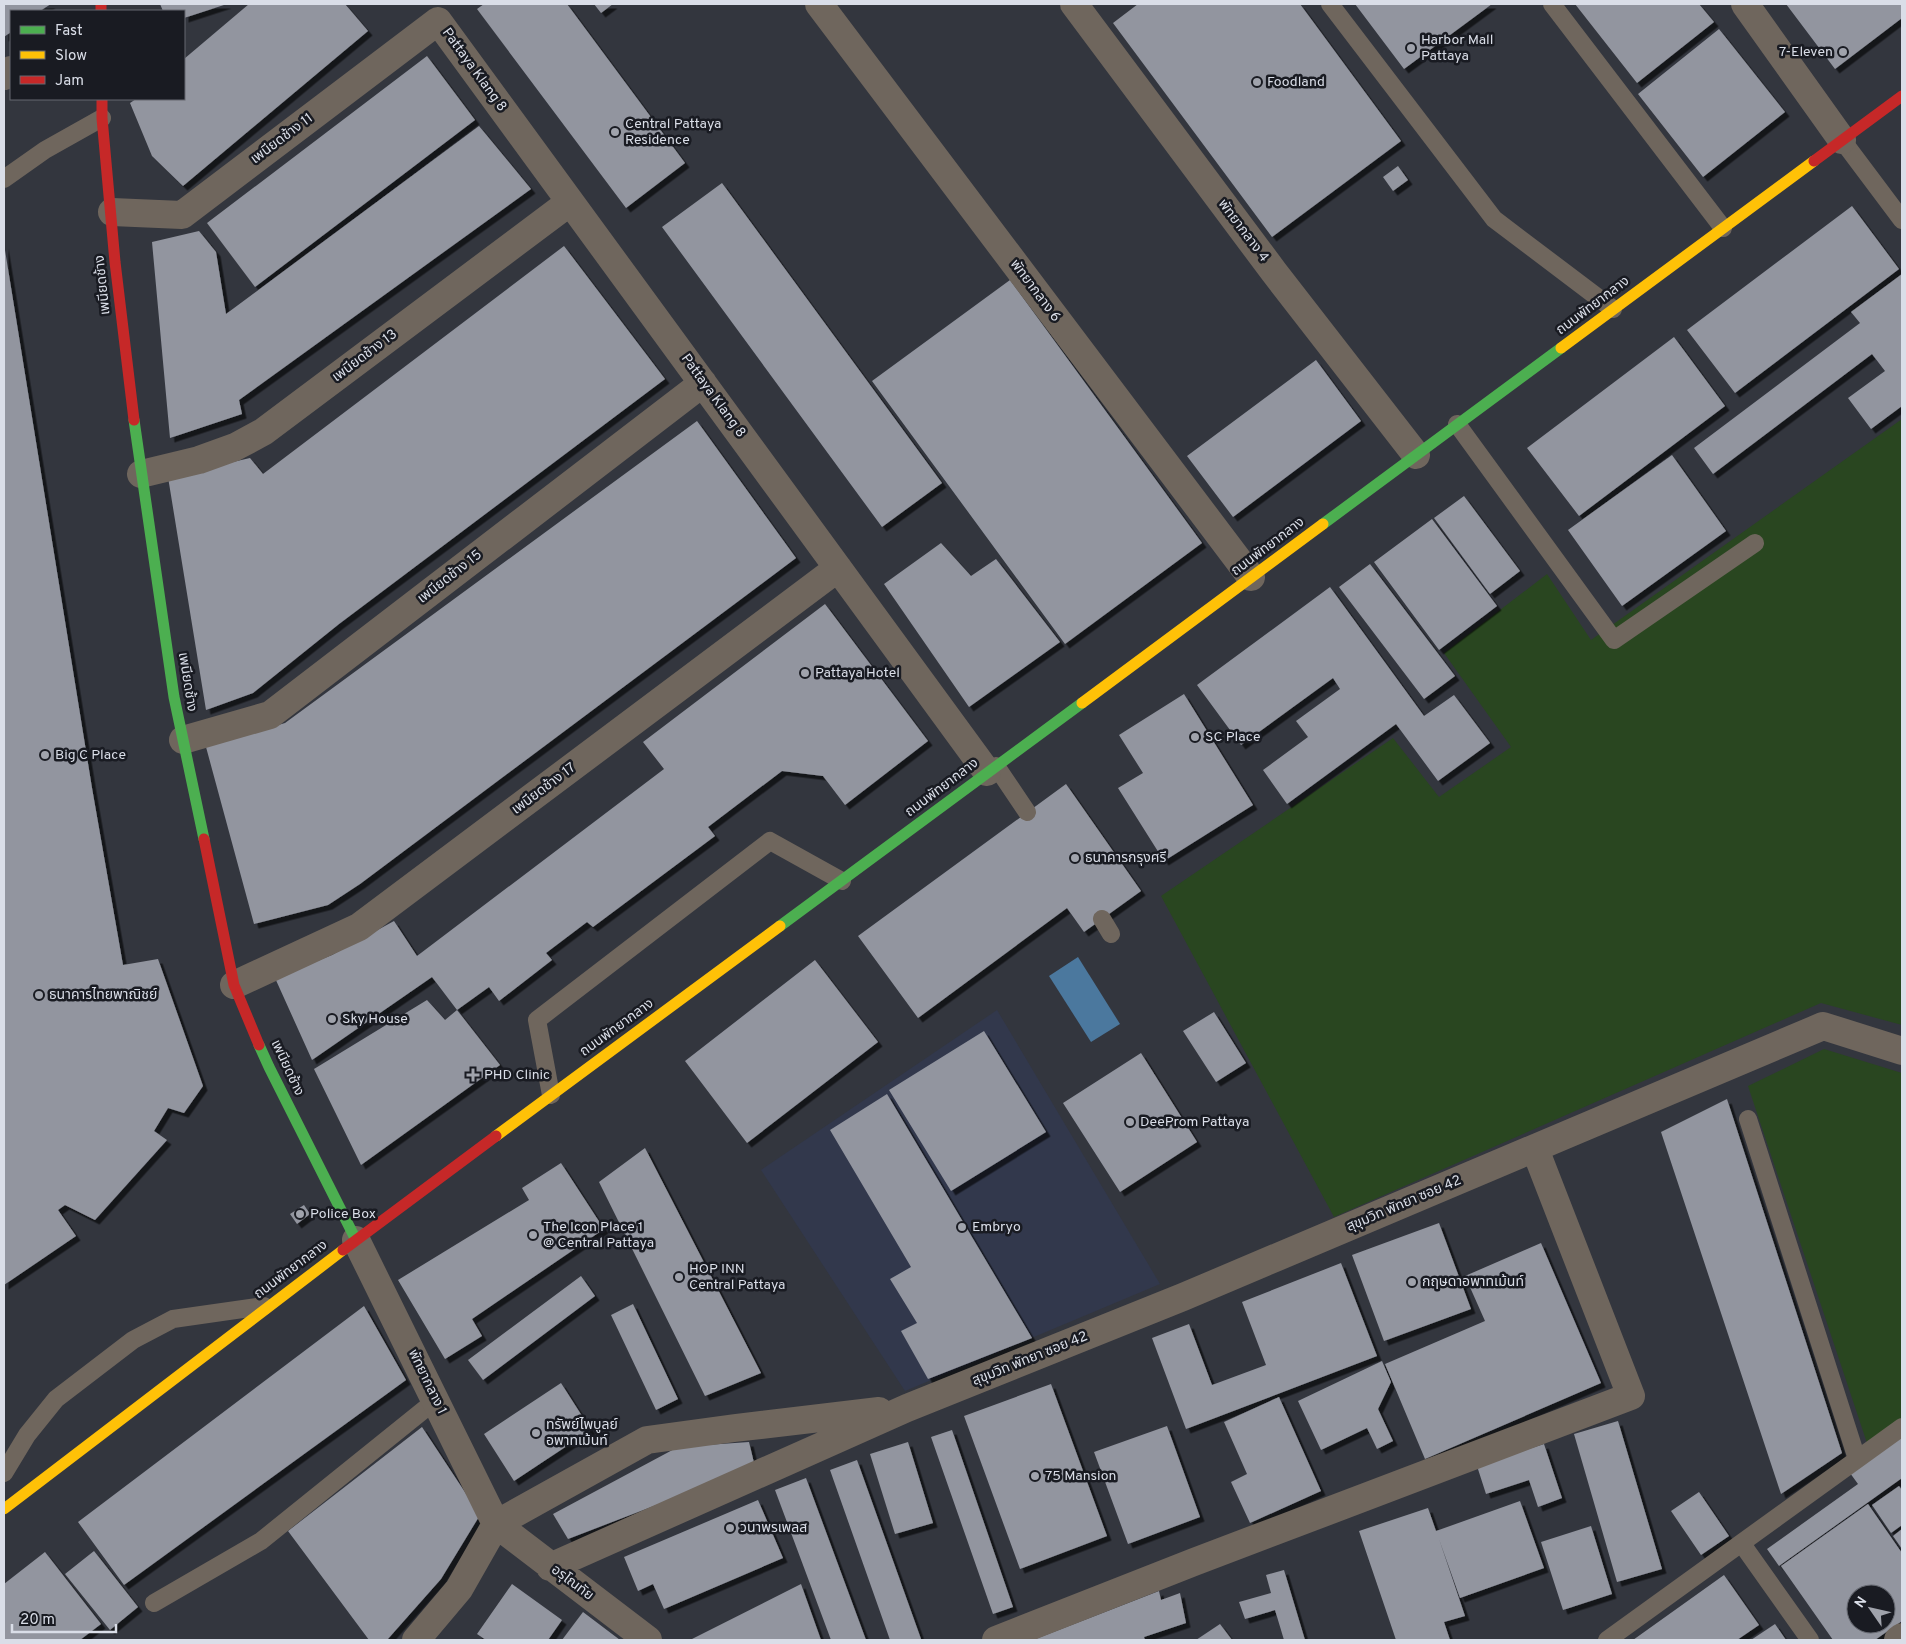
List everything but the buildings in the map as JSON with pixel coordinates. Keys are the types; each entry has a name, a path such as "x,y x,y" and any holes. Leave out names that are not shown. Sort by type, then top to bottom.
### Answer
{"main road":[{"name":"ถนนพัทยากลาง","path":"4,1509 356,1240 1902,96"},
{"name":"เพนียดช้าง","path":"102,100 102,118 116,262 141,474 174,697 234,985 269,1067 356,1240"}],"street":[{"name":"พัทยากลาง 6","path":"819,4 1252,577"},
{"name":"พัทยากลาง 4","path":"1074,4 1274,272 1416,455"},
{"path":"1744,4 1842,140"},
{"name":"Pattaya Klang 8","path":"438,21 838,568 991,769"},
{"name":"เพนียดช้าง 11","path":"112,212 182,215 438,21"},
{"name":"เพนียดช้าง 13","path":"141,474 208,457 235,447 264,432 570,202"},
{"name":"เพนียดช้าง 15","path":"182,740 270,716 703,383"},
{"name":"เพนียดช้าง 17","path":"234,985 359,928 838,568"},
{"name":"สุขุมวิท พัทยา ซอย 42","path":"906,1408 1113,1326 1823,1026 1902,1051"},
{"path":"996,1640 1194,1562 1631,1396 1535,1149"},
{"name":"พัทยากลาง 1","path":"356,1240 496,1524"},
{"path":"416,1640 459,1589 496,1524 647,1440 906,1408"},
{"path":"550,1567 906,1408"},
{"name":"อรุโณทัย","path":"496,1524 648,1640"},
{"path":"1898,1640 1902,1637"}],"lane":[{"path":"1330,4 1494,219 1613,309"},
{"path":"1552,4 1723,228"},
{"path":"4,179 45,150 102,118"},
{"path":"1842,140 1902,220"},
{"path":"1458,424 1614,640 1755,543"},
{"path":"991,769 1027,812"},
{"path":"551,1095 537,1020 770,841 842,881"},
{"path":"1748,1119 1857,1459"},
{"path":"4,1472 28,1435 56,1399 133,1340 173,1319 269,1305"},
{"path":"154,1603 261,1540 436,1400"},
{"path":"1607,1640 1902,1427"},
{"path":"1742,1544 1810,1640"}],"shaded area":[{"name":"Embryo","path":"997,1010 1160,1284 905,1391 761,1170"}],"green space":[{"path":"1902,419 1902,1025 1821,1003 1334,1217 1161,896 1393,738 1439,797 1511,747 1444,653 1547,574 1591,640"},
{"path":"1824,1049 1902,1073 1902,1418 1867,1443 1748,1086"}],"water":[{"path":"1078,957 1120,1024 1091,1042 1049,976"}],"traffic: fast":[{"path":"1323,524 1561,348"},
{"path":"134,420 174,697 204,839"},
{"path":"780,926 1082,703"},
{"path":"259,1045 356,1240"}],"traffic: slow":[{"path":"1561,348 1814,161"},
{"path":"1082,703 1323,524"},
{"path":"496,1136 780,926"},
{"path":"4,1509 343,1250"}],"traffic: jam":[{"path":"101,4 101,10"},
{"path":"1814,161 1902,96"},
{"path":"102,100 115,262 134,420"},
{"path":"204,839 234,985 259,1045"},
{"path":"343,1250 496,1136"}],"place":[{"name":"Harbor Mall Pattaya","path":"1411,48"},
{"name":"7-Eleven","path":"1843,52"},
{"name":"Foodland","path":"1257,82"},
{"name":"Central Pattaya Residence","path":"615,132"},
{"name":"Pattaya Hotel","path":"805,673"},
{"name":"SC Place","path":"1195,737"},
{"name":"Big C Place","path":"45,755"},
{"name":"ธนาคารกรุงศรี","path":"1075,858"},
{"name":"ธนาคารไทยพาณิชย์","path":"39,995"},
{"name":"Sky House","path":"332,1019"},
{"name":"PHD Clinic","path":"473,1075"},
{"name":"DeeProm Pattaya","path":"1130,1122"},
{"name":"Police Box","path":"300,1214"},
{"name":"Embryo","path":"962,1227"},
{"name":"The Icon Place 1 @ Central Pattaya","path":"533,1235"},
{"name":"HOP INN Central Pattaya","path":"679,1277"},
{"name":"กฤษดาอพาทเม้นท์","path":"1412,1282"},
{"name":"ทรัพย์ไพบูลย์ อพาทเม้นท์","path":"536,1433"},
{"name":"75 Mansion","path":"1035,1476"},
{"name":"วนาพรเพลส","path":"730,1528"}]}
